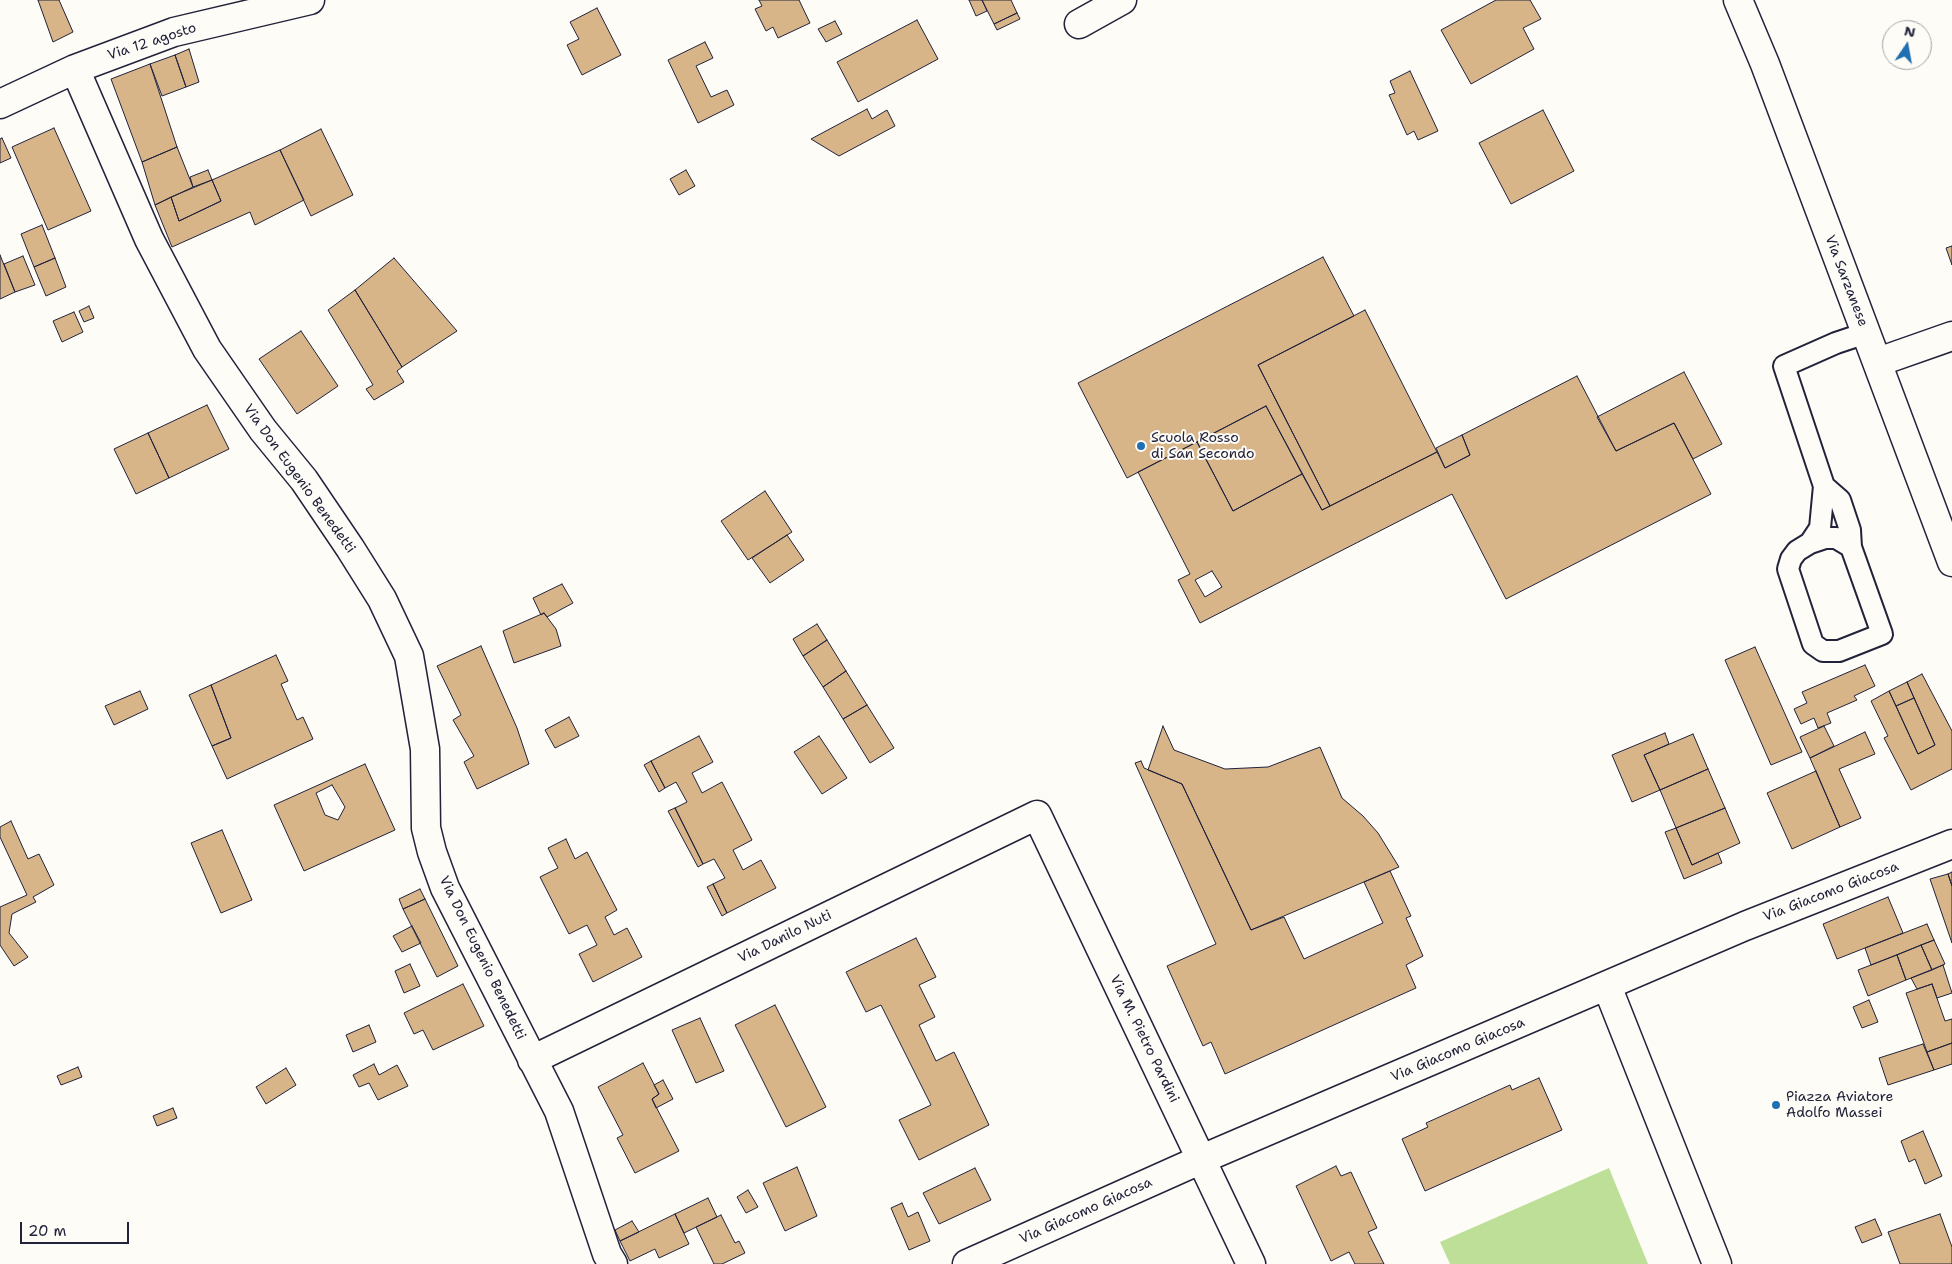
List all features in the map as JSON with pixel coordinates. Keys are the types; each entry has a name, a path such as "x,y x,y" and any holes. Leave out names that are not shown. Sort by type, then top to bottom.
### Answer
{"street":[{"name":"Via 12 agosto","path":"0,104 75,69 174,32 310,0"},
{"path":"1079,24 1122,0"},
{"name":"Via Sarzanese","path":"1738,0 1765,64 1952,562"},
{"name":"Via Don Eugenio Benedetti","path":"75,69 149,239 207,349 263,430 304,480 350,548 382,599 409,656 426,749 426,828 432,852 445,888 559,1112 606,1254 613,1264"},
{"path":"1878,362 1952,336"},
{"name":"Via Danilo Nuti","path":"532,1060 1037,814"},
{"name":"Via M. Pietro Pardini","path":"1037,814 1251,1264"},
{"name":"Via Giacomo Giacosa","path":"967,1264 1202,1159 1745,926 1952,844"},
{"path":"1607,986 1717,1264"}],"lane":[{"path":"1810,543 1820,528 1824,486 1784,366 1836,343 1866,333"},
{"path":"1824,486 1840,500 1850,530 1851,547 1882,634 1839,651 1823,651 1813,644 1788,569 1791,559 1797,550 1810,543 1825,538 1836,538 1851,547"}],"green space":[{"path":"1609,1168 1648,1264 1450,1264 1440,1242"}],"building":[{"path":"38,0 59,0 73,32 53,42"},
{"path":"759,0 799,0 810,23 778,38 773,27 766,31 755,9 762,6"},
{"path":"969,0 982,0 987,11 976,16"},
{"path":"982,0 1011,0 1017,13 994,24"},
{"path":"1496,0 1530,0 1541,19 1523,28 1534,49 1471,84 1441,30"},
{"path":"597,8 621,55 582,75 567,45 579,39 570,22"},
{"path":"1017,13 1020,19 997,30 994,24"},
{"path":"917,20 938,59 858,102 837,62"},
{"path":"835,21 842,34 826,42 818,29"},
{"path":"705,42 713,58 696,66 711,97 727,90 734,105 698,123 668,60"},
{"path":"189,49 199,82 186,87 175,55"},
{"path":"175,55 186,87 162,96 150,64"},
{"path":"150,64 177,147 142,162 111,79"},
{"path":"1410,71 1438,131 1418,140 1414,131 1407,135 1389,95 1395,93 1390,81"},
{"path":"867,109 872,119 887,110 895,126 839,156 811,139"},
{"path":"1543,110 1574,171 1511,204 1479,143"},
{"path":"54,128 91,211 48,230 12,147"},
{"path":"321,129 353,195 311,216 280,150"},
{"path":"2,138 11,158 0,163 0,139"},
{"path":"177,147 193,187 155,205 142,162"},
{"path":"280,150 304,200 255,225 250,212 172,247 155,205 171,197 179,221 221,201 212,180"},
{"path":"208,170 212,180 193,187 190,177"},
{"path":"686,170 695,186 679,195 670,179"},
{"path":"212,180 221,201 179,221 171,197"},
{"path":"42,225 55,258 34,267 21,234"},
{"path":"1952,246 1952,265 1946,248"},
{"path":"0,255 15,292 0,299"},
{"path":"23,256 35,285 15,292 4,264"},
{"path":"1323,257 1354,316 1258,365 1330,506 1322,510 1266,406 1127,478 1078,383"},
{"path":"55,258 66,287 46,296 34,267"},
{"path":"394,258 457,331 402,367 355,290"},
{"path":"355,290 402,367 397,371 404,382 374,400 366,389 373,385 328,310"},
{"path":"89,306 94,318 84,322 79,311"},
{"path":"1365,310 1437,452 1330,506 1258,365"},
{"path":"74,312 83,332 62,342 53,321"},
{"path":"301,331 338,386 297,414 259,359"},
{"path":"1684,372 1722,444 1693,459 1674,423 1616,451 1597,417"},
{"path":"1577,376 1616,451 1674,423 1711,494 1506,599 1452,494 1200,623 1178,580 1190,574 1138,472 1197,442 1233,511 1302,474 1322,510 1437,452 1445,468 1470,455 1462,435","holes":["1212,571 1222,587 1205,597 1195,580"]},
{"path":"207,405 229,449 169,478 148,433"},
{"path":"1266,406 1302,474 1233,511 1197,442"},
{"path":"148,433 169,478 136,494 114,449"},
{"path":"1462,435 1470,455 1445,468 1436,448"},
{"path":"765,491 792,532 748,560 721,521"},
{"path":"787,535 804,560 770,583 752,558"},
{"path":"562,584 573,603 547,617 544,613 541,615 533,598"},
{"path":"544,613 556,629 561,646 514,663 503,631"},
{"path":"817,624 827,640 803,656 793,639"},
{"path":"827,640 846,671 823,687 803,656"},
{"path":"481,646 517,728 529,764 477,789 464,762 474,756 453,720 461,715 437,666"},
{"path":"1755,647 1802,752 1771,765 1725,660"},
{"path":"276,655 288,681 281,684 297,720 303,717 313,739 227,779 212,746 231,738 211,685"},
{"path":"1865,665 1875,686 1854,696 1857,700 1827,713 1831,723 1818,728 1814,718 1801,724 1794,709 1807,703 1802,692"},
{"path":"846,671 867,705 843,719 823,687"},
{"path":"1922,674 1952,731 1952,769 1911,790 1884,738 1888,736 1871,701 1889,691 1918,754 1935,745 1907,682"},
{"path":"1907,682 1914,698 1896,706 1889,691"},
{"path":"211,685 231,738 212,746 189,695"},
{"path":"140,691 148,709 114,725 105,706"},
{"path":"1914,698 1935,745 1918,754 1896,706"},
{"path":"867,705 894,748 870,763 843,719"},
{"path":"569,717 579,736 555,748 545,730"},
{"path":"1163,726 1174,750 1225,769 1268,767 1320,747 1342,798 1363,816 1378,833 1399,867 1251,930 1182,784 1148,770"},
{"path":"1824,726 1834,746 1810,758 1800,737"},
{"path":"1865,732 1875,754 1839,769 1861,818 1840,827 1810,758"},
{"path":"1665,733 1669,744 1644,755 1660,790 1632,802 1612,755"},
{"path":"1693,734 1708,769 1660,790 1644,755"},
{"path":"699,736 713,762 692,773 702,793 722,782 752,840 733,850 743,870 761,860 776,888 727,913 713,884 725,878 714,859 703,864 675,808 687,802 676,782 665,788 651,761"},
{"path":"819,736 847,778 822,794 794,752"},
{"path":"651,761 665,788 659,792 644,765"},
{"path":"1141,761 1144,768 1182,784 1251,930 1284,917 1304,959 1383,923 1364,882 1390,871 1411,916 1406,918 1423,956 1406,965 1416,988 1225,1074 1211,1042 1203,1046 1167,966 1216,944 1135,763"},
{"path":"365,764 395,830 304,871 274,805","holes":["332,785 345,807 338,820 325,815 316,793"]},
{"path":"1708,769 1725,808 1676,828 1660,790"},
{"path":"1816,771 1840,827 1792,849 1767,793"},
{"path":"675,808 703,864 698,867 668,811"},
{"path":"1725,808 1740,843 1692,865 1676,828"},
{"path":"11,821 28,859 39,854 54,885 33,897 36,902 12,914 9,933 28,957 14,966 0,945 0,907 27,895 0,837 0,827"},
{"path":"1676,828 1692,865 1718,853 1722,863 1684,879 1665,832"},
{"path":"222,830 252,900 221,913 191,843"},
{"path":"566,839 575,859 587,852 617,910 605,917 614,935 627,928 642,957 593,982 579,954 597,945 587,925 569,934 540,877 558,868 548,848"},
{"path":"1952,872 1952,886 1948,874"},
{"path":"1948,874 1952,886 1952,943 1930,879"},
{"path":"713,884 727,913 722,916 707,887"},
{"path":"420,889 425,899 403,909 399,899"},
{"path":"1888,897 1903,933 1837,959 1823,924"},
{"path":"425,899 458,966 437,977 403,909"},
{"path":"1927,924 1934,940 1871,965 1865,948"},
{"path":"412,926 421,943 402,952 393,936"},
{"path":"916,938 936,977 919,985 935,1017 919,1025 936,1061 954,1052 989,1125 919,1160 899,1120 931,1105 881,1005 866,1012 846,972"},
{"path":"1934,940 1945,964 1932,970 1921,945"},
{"path":"1921,945 1932,970 1906,980 1897,955"},
{"path":"1897,955 1906,980 1868,996 1858,970"},
{"path":"410,964 420,986 404,993 395,971"},
{"path":"1943,965 1952,993 1937,998 1932,984 1917,989 1911,978"},
{"path":"463,984 484,1026 433,1050 423,1030 414,1034 404,1013"},
{"path":"1932,984 1945,1021 1952,1019 1952,1043 1927,1052 1906,993"},
{"path":"1869,1000 1878,1022 1862,1028 1853,1007"},
{"path":"775,1005 826,1107 786,1127 735,1025"},
{"path":"700,1018 724,1071 696,1083 672,1030"},
{"path":"369,1025 376,1042 353,1052 346,1035"},
{"path":"1952,1043 1952,1064 1934,1070 1927,1052"},
{"path":"1923,1044 1934,1070 1888,1085 1879,1058"},
{"path":"643,1063 659,1094 652,1099 679,1151 635,1173 617,1138 623,1135 598,1087"},
{"path":"374,1064 379,1075 397,1065 408,1086 378,1100 369,1083 359,1087 353,1075"},
{"path":"78,1067 82,1077 61,1085 57,1076"},
{"path":"286,1068 296,1085 266,1104 256,1087"},
{"path":"1539,1078 1562,1130 1425,1191 1402,1139 1428,1127 1426,1123 1510,1085 1512,1090"},
{"path":"663,1080 673,1099 656,1108 652,1099 659,1094 654,1085"},
{"path":"173,1108 177,1118 157,1126 153,1116"},
{"path":"1923,1131 1942,1176 1925,1184 1915,1159 1909,1162 1901,1141"},
{"path":"1336,1166 1341,1176 1351,1172 1377,1228 1368,1232 1384,1264 1355,1264 1349,1252 1331,1261 1296,1186"},
{"path":"797,1167 817,1216 785,1231 763,1183"},
{"path":"975,1168 991,1200 939,1224 923,1193"},
{"path":"748,1190 758,1207 746,1213 737,1197"},
{"path":"708,1198 717,1217 684,1233 675,1214"},
{"path":"902,1203 908,1217 918,1212 930,1241 909,1250 891,1208"},
{"path":"675,1214 689,1244 659,1258 655,1249 630,1261 620,1241"},
{"path":"1940,1214 1952,1247 1952,1264 1900,1264 1888,1232"},
{"path":"721,1215 735,1243 739,1241 745,1253 722,1264 714,1264 696,1227"},
{"path":"1875,1219 1882,1235 1862,1243 1855,1227"},
{"path":"632,1221 639,1232 620,1241 615,1230"}],"place":[{"name":"Scuola Rosso di San Secondo","path":"1141,446"},
{"name":"Piazza Aviatore Adolfo Massei","path":"1776,1105"}]}
